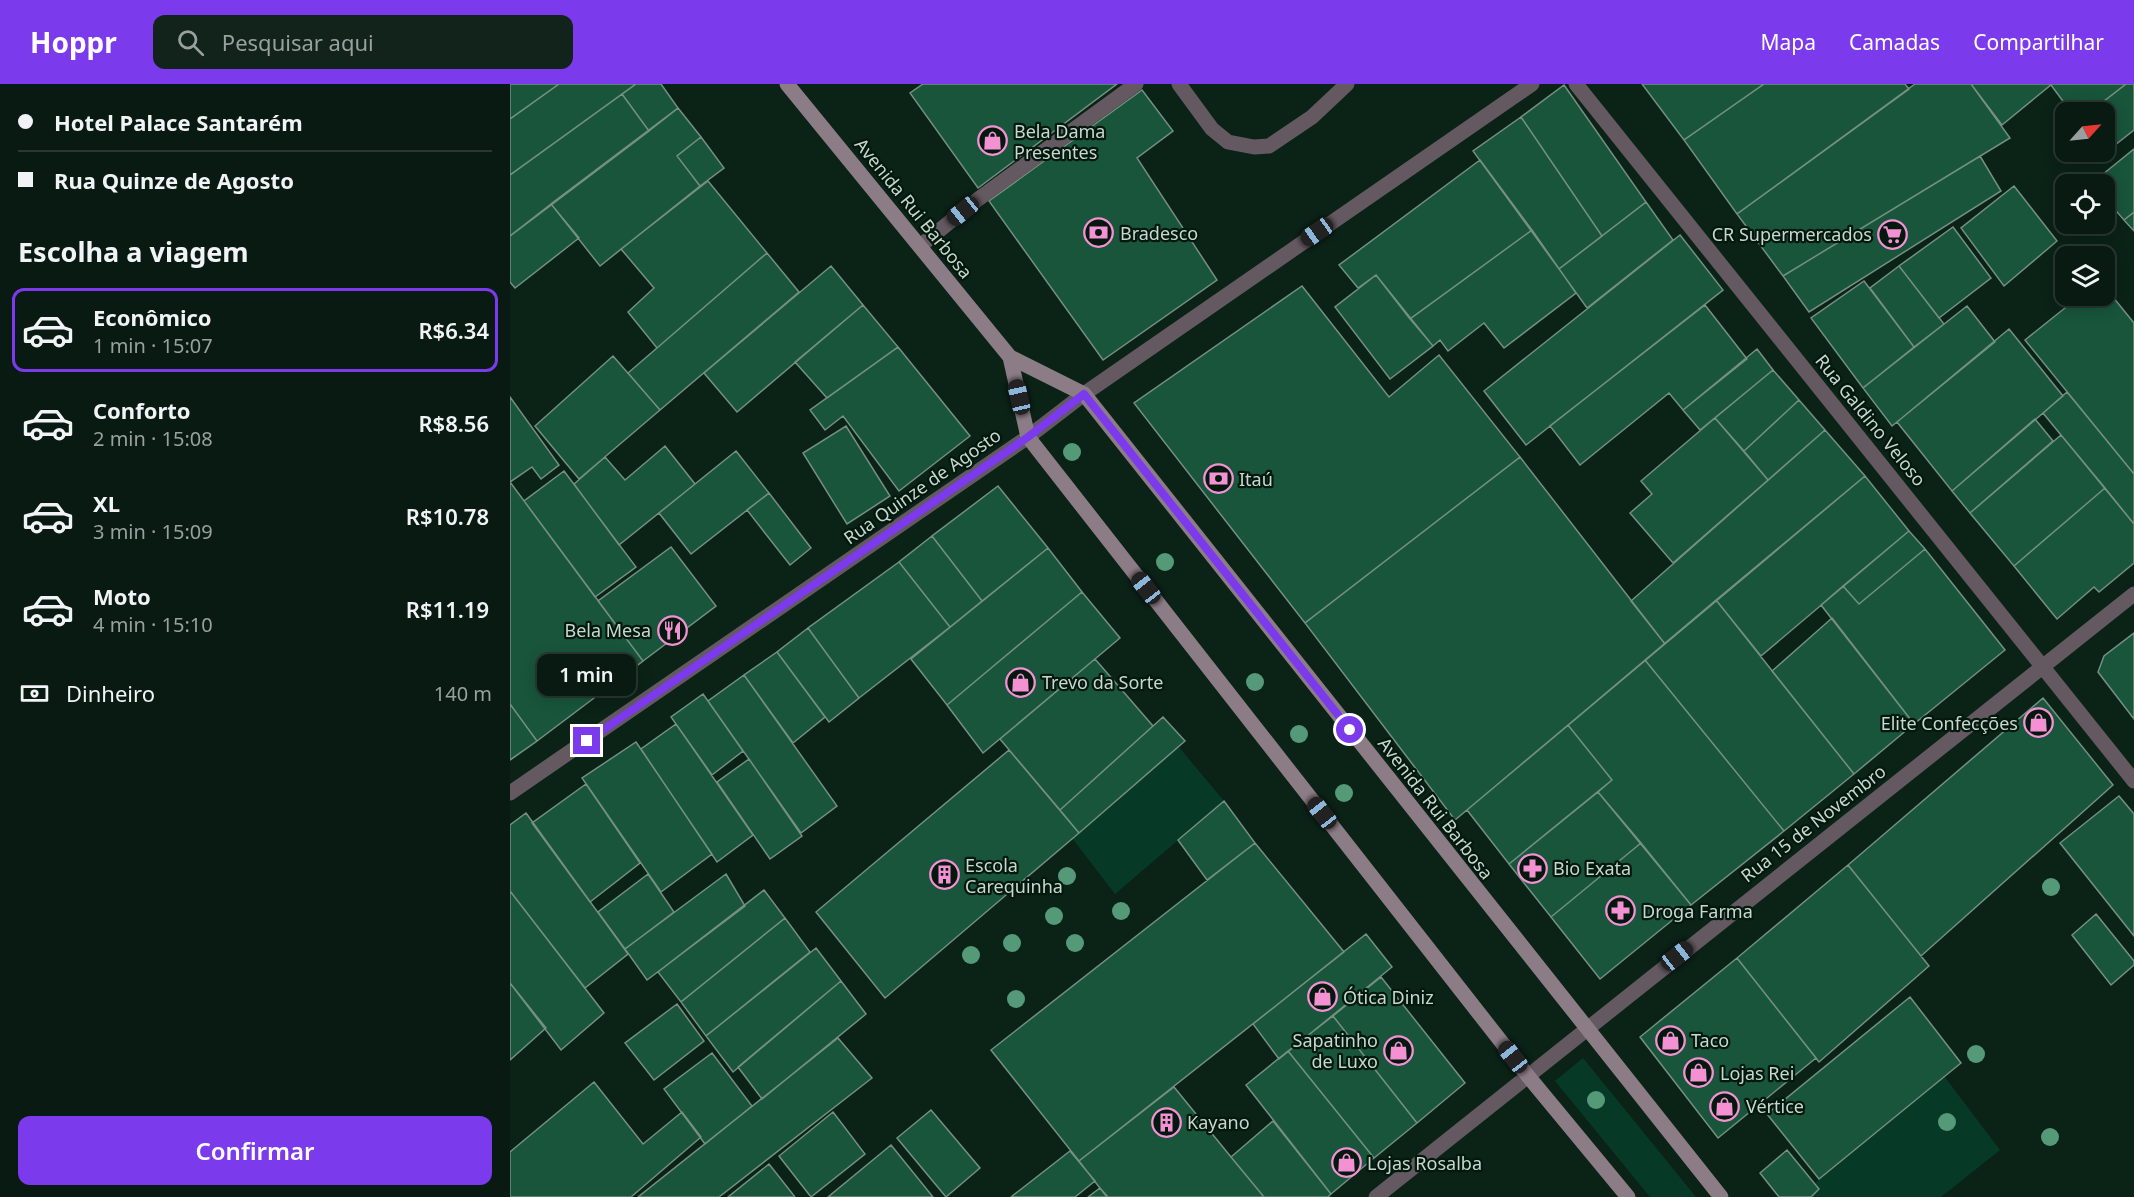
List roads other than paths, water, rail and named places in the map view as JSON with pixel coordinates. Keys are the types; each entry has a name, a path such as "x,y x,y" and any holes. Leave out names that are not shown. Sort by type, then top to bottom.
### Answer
{"main road":[{"name":"Avenida Rui Barbosa","path":"787,84 1010,357 1084,394 1721,1197"},
{"name":"Avenida Rui Barbosa","path":"1010,357 1028,437 1528,1076 1628,1197"}],"street":[{"path":"920,246 977,200 1136,84"},
{"path":"1179,84 1212,129 1228,142 1254,147 1269,147 1312,117 1347,84"},
{"name":"Rua Quinze de Agosto","path":"510,793 1028,437 1084,394 1532,84"},
{"name":"Rua Galdino Veloso","path":"1576,84 2134,781"},
{"name":"Rua 15 de Novembro","path":"1376,1197 2134,594"}],"place":[{"name":"Bela Dama Presentes","path":"993,141"},
{"name":"Bradesco","path":"1099,233"},
{"name":"CR Supermercados","path":"1893,234"},
{"name":"Itaú","path":"1218,479"},
{"name":"Bela Mesa","path":"672,630"},
{"name":"Trevo da Sorte","path":"1021,682"},
{"name":"Elite Confecções","path":"2039,723"},
{"name":"Bio Exata","path":"1532,868"},
{"name":"Escola Carequinha","path":"944,875"},
{"name":"Droga Farma","path":"1621,911"},
{"name":"Ótica Diniz","path":"1322,997"},
{"name":"Taco","path":"1670,1040"},
{"name":"Sapatinho de Luxo","path":"1399,1050"},
{"name":"Lojas Rei","path":"1699,1073"},
{"name":"Vértice","path":"1725,1106"},
{"name":"Kayano","path":"1166,1122"},
{"name":"Lojas Rosalba","path":"1346,1163"}]}
